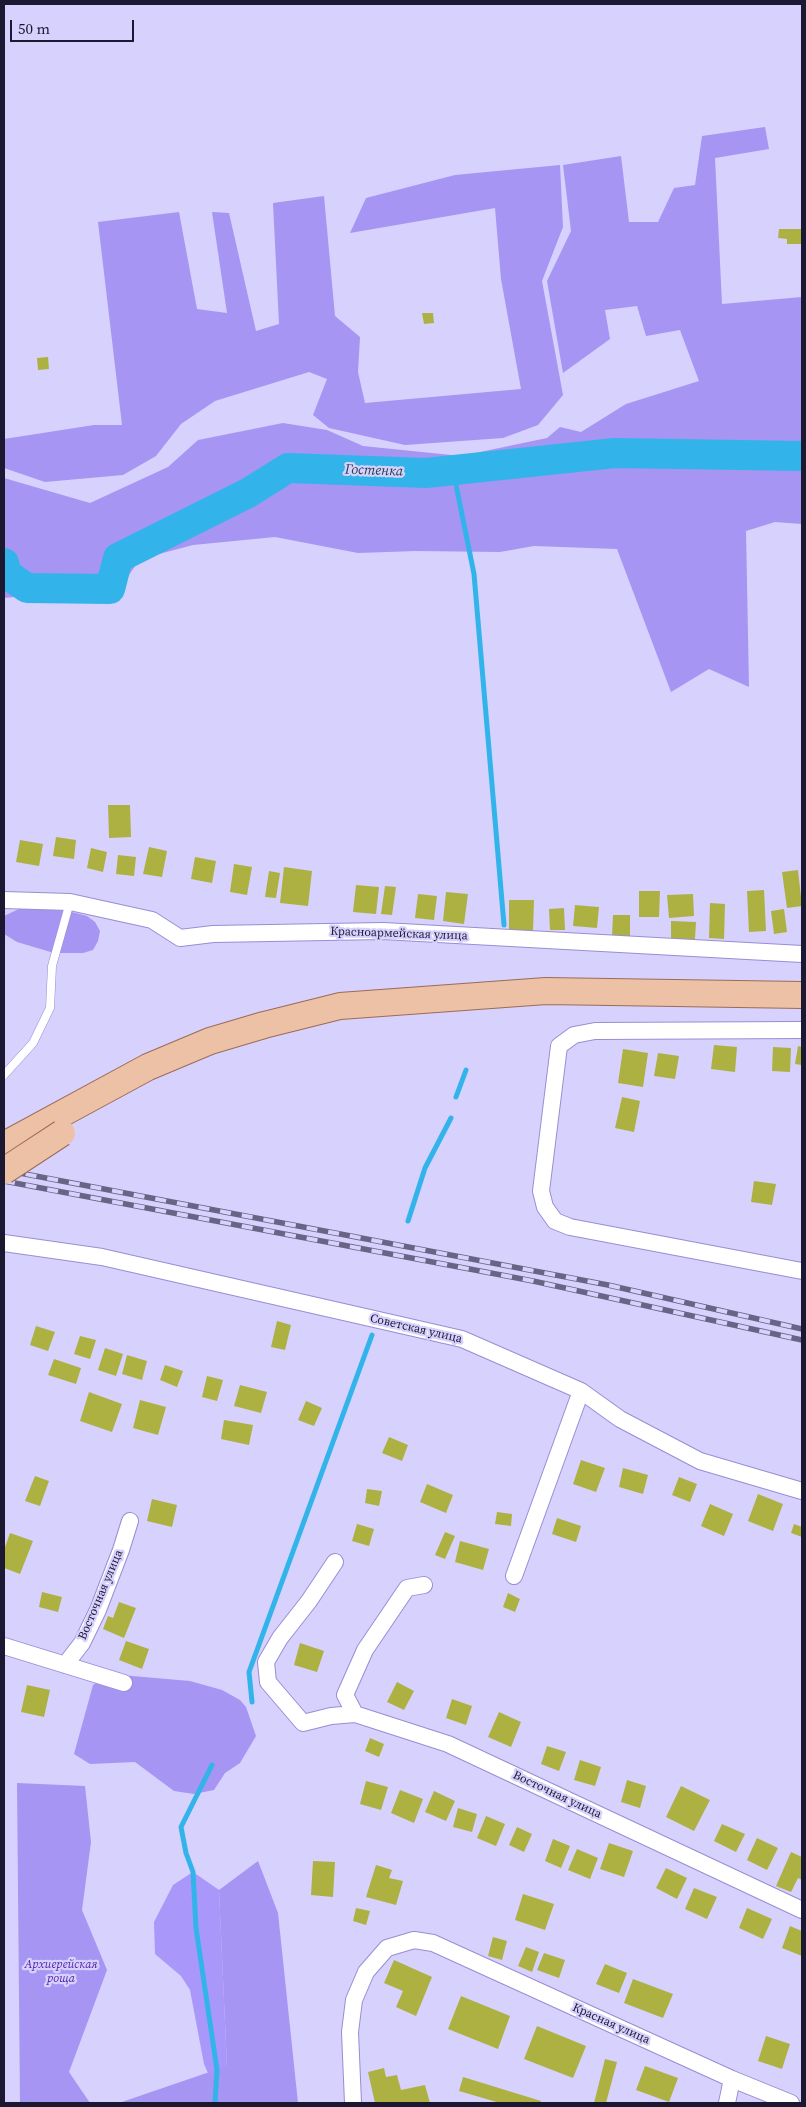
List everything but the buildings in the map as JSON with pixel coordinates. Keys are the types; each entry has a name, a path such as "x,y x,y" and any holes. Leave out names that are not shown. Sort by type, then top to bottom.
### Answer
{"main road":[{"path":"6,1143 148,1067 210,1041 264,1024 340,1006 546,991 802,995"},
{"path":"4,1171 143,1082 198,1059 294,1026 423,1000"}],"street":[{"name":"Красноармейская улица","path":"4,900 70,902 152,920 180,938 213,934 383,931 802,954"},
{"path":"802,1030 595,1031 574,1035 559,1046 542,1191 544,1207 555,1222 570,1227 802,1271"},
{"name":"Советская улица","path":"4,1243 102,1257 462,1339 581,1391 620,1419 700,1461 802,1490"},
{"path":"514,1576 581,1391"},
{"name":"Восточная улица","path":"65,1665 82,1642 98,1610 130,1521"},
{"name":"Восточная улица","path":"335,1562 309,1601 280,1638 266,1662 268,1682 303,1723 330,1716 354,1714 448,1744 802,1910"},
{"path":"354,1714 345,1695 365,1650 407,1588 424,1585"},
{"path":"4,1646 124,1684"},
{"name":"Красная улица","path":"353,2103 350,2032 354,2000 366,1972 387,1948 414,1940 433,1943 732,2079 791,2103"},
{"path":"727,2103 732,2079"}],"lane":[{"path":"4,1075 33,1042 50,1008 52,966 70,902"}],"shaded area":[{"path":"193,1872 219,1890 227,2067 208,2073 204,2064 190,1990 181,1976 155,1954 154,1922 173,1885"}],"green space":[{"path":"765,127 769,149 715,158 722,304 802,297 802,524 775,522 746,531 749,687 709,669 671,692 617,549 534,546 500,552 416,551 358,553 275,537 193,545 140,559 113,598 45,594 4,598 4,478 90,503 168,467 198,440 283,423 327,430 363,446 461,456 547,438 560,427 581,432 626,404 699,381 680,330 646,336 637,306 605,310 610,339 563,373 547,281 571,231 563,165 621,156 629,222 658,222 674,188 695,185 702,136"},
{"path":"560,165 563,227 542,281 563,395 538,425 503,438 405,445 329,428 313,415 327,379 309,372 215,401 181,424 156,456 123,475 45,482 4,468 4,439 94,425 122,425 98,222 179,212 197,309 227,313 212,212 229,213 256,331 279,324 273,203 324,196 335,316 360,337 358,372 365,403 521,389 501,279 495,208 350,233 366,198 455,175"},
{"path":"21,908 68,911 87,916 95,922 100,931 98,941 93,950 83,953 54,953 17,942 4,934 4,916"},
{"path":"109,1674 190,1681 222,1690 240,1700 246,1707 256,1736 240,1763 225,1773 214,1790 194,1794 174,1791 135,1762 90,1764 74,1754 93,1685"},
{"name":"Архиерейская роща","path":"17,1783 85,1786 91,1842 82,1910 107,1970 69,2072 90,2103 20,2103"},
{"path":"258,1861 278,1913 298,2103 119,2103 227,2066 219,1890"}],"waterway":[{"name":"Гостенка","path":"4,563 7,574 27,588 110,589 118,558 248,493 288,468 426,473 615,453 802,456"},
{"path":"453,470 474,574 504,925"},
{"path":"456,1097 466,1070"},
{"path":"408,1221 425,1168 451,1118"},
{"path":"252,1702 249,1672 372,1335"},
{"path":"212,1765 181,1827 186,1853 193,1872 196,1928 217,2070 215,2103"}],"railway":[{"path":"4,1170 608,1285 802,1329"},
{"path":"4,1181 533,1281 802,1340"}]}
